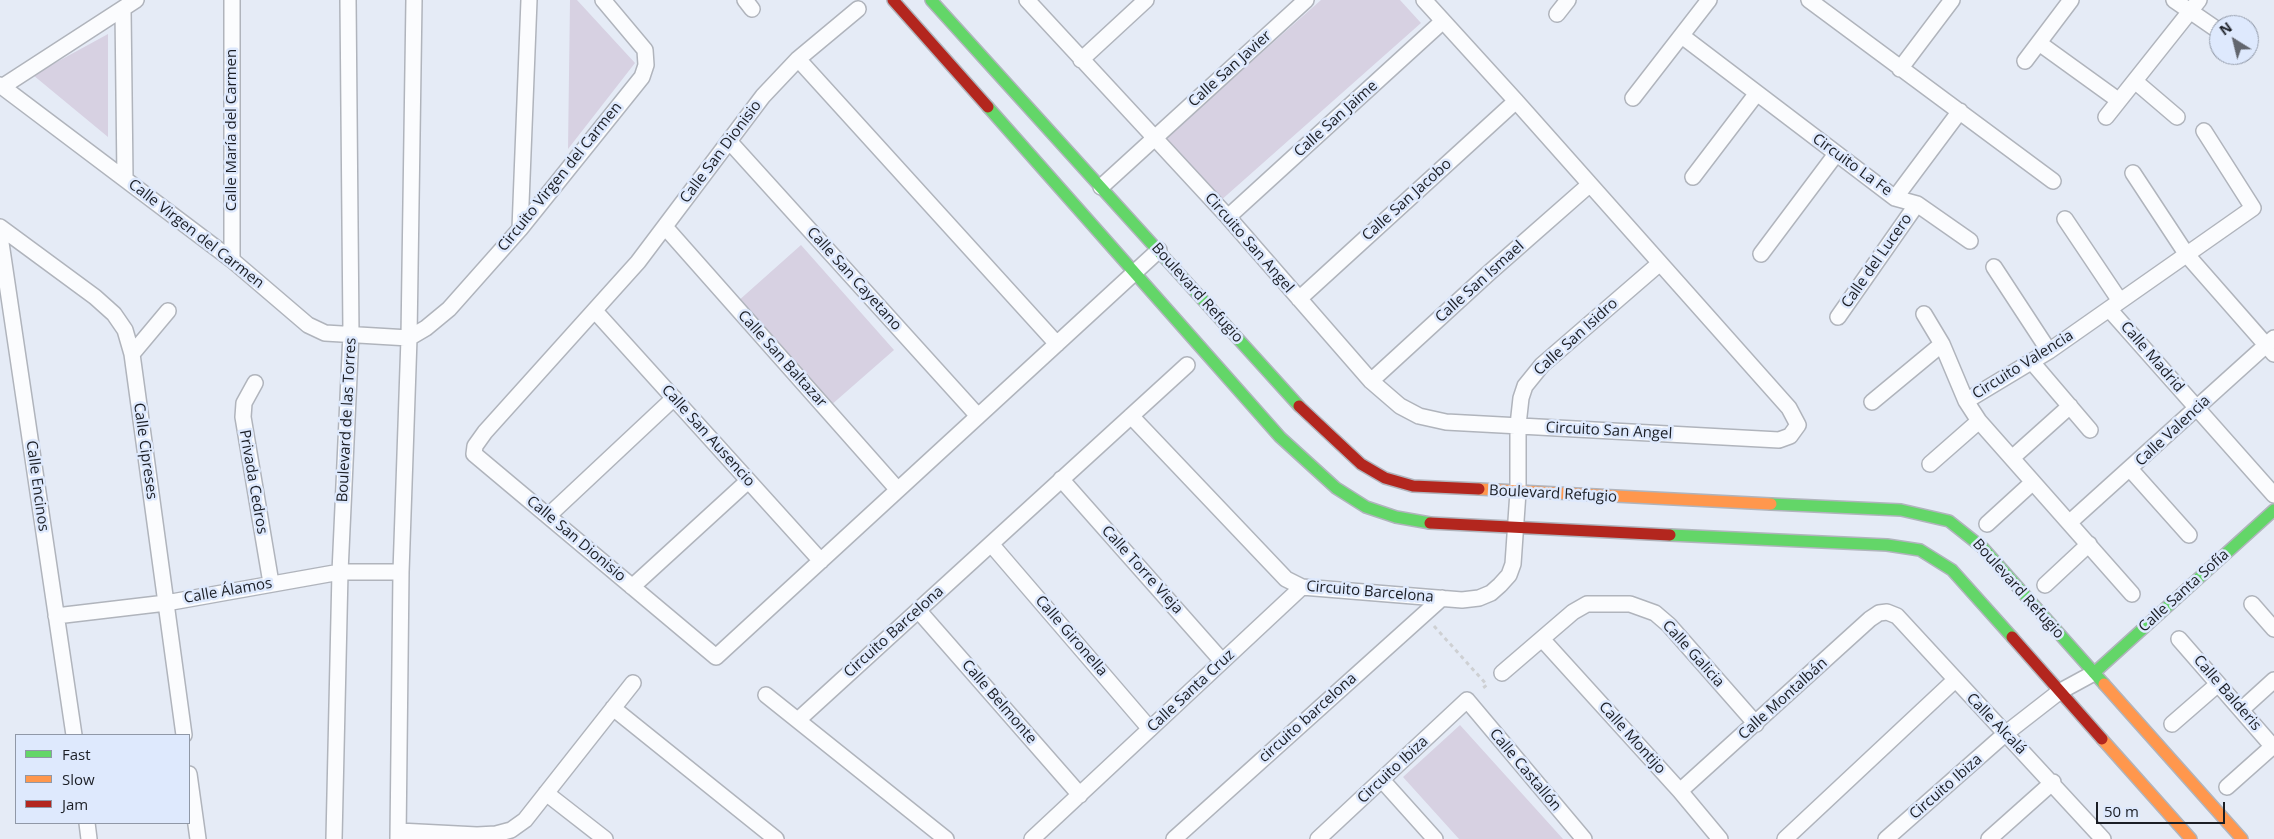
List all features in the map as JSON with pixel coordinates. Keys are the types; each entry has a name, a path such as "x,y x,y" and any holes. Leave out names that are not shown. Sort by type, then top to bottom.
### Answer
{"street":[{"path":"1,86 136,0"},
{"name":"Calle María del Carmen","path":"232,0 232,260"},
{"name":"Boulevard de las Torres","path":"334,839 340,572 351,333 348,0"},
{"path":"414,0 409,338 401,572 398,835 496,834 510,830 524,820 633,683"},
{"path":"520,229 528,0"},
{"name":"Circuito Virgen del Carmen","path":"409,338 426,328 449,309 520,229 642,77 646,58 644,50 603,0"},
{"path":"893,0 1280,436 1336,488 1366,507 1396,517 1429,523 1887,546 1920,550 1952,570 2058,692 2191,839"},
{"name":"Boulevard Refugio","path":"931,0 1308,416 1362,464 1385,478 1413,486 1901,510 1949,521 1983,548 2242,839"},
{"name":"Circuito San Angel","path":"1027,0 1080,60 1228,218 1371,381 1400,406 1419,416 1446,422 1779,440 1794,433 1798,425 1789,408 1424,0"},
{"path":"1080,60 1146,0"},
{"name":"Calle San Javier","path":"1101,187 1306,0"},
{"path":"1558,14 1568,0"},
{"path":"1633,98 1709,0"},
{"path":"1809,0 1900,69 1960,110 2053,181"},
{"path":"1900,69 1952,0"},
{"path":"2025,61 2071,0"},
{"path":"2174,0 2194,6 2209,21"},
{"path":"2106,117 2118,100 2136,82 2194,6"},
{"path":"123,8 125,178"},
{"name":"Calle San Dionisio","path":"858,9 798,59 763,96 666,228 596,311 485,432 475,446 474,454 716,657 1159,250"},
{"name":"Calle San Jaime","path":"1228,218 1443,21"},
{"name":"Circuito La Fe","path":"1682,36 1895,198 1960,110"},
{"path":"2039,43 2118,100"},
{"path":"798,59 1057,344"},
{"path":"2136,82 2177,117"},
{"name":"Calle Virgen del Carmen","path":"1,86 232,260 308,325 325,333 351,333 409,338"},
{"path":"1693,178 1756,93"},
{"name":"Calle San Jacobo","path":"1298,299 1516,101"},
{"name":"Circuito Valencia","path":"2132,594 1979,421 1966,401 2049,351 2253,208 2204,131"},
{"name":"Calle San Cayetano","path":"729,141 978,416"},
{"path":"1762,254 1836,154"},
{"path":"2132,173 2187,255 2272,345"},
{"name":"Calle San Ismael","path":"1371,381 1589,185"},
{"path":"1895,198 1917,204 1970,241"},
{"name":"Calle del Lucero","path":"1838,317 1917,204"},
{"name":"Calle Madrid","path":"2065,219 2115,305 2196,408 2274,495"},
{"name":"Calle Cipreses","path":"0,227 95,297 114,314 125,330 132,354 184,734"},
{"name":"Calle San Baltazar","path":"666,228 898,490"},
{"name":"Calle Encinos","path":"0,236 74,734"},
{"name":"Calle San Isidro","path":"1518,425 1520,398 1533,375 1660,263"},
{"path":"1994,267 2049,351"},
{"path":"132,354 168,311"},
{"name":"Calle San Ausencio","path":"596,311 820,561"},
{"path":"1924,314 1942,344 1966,401"},
{"path":"1872,402 1942,344"},
{"name":"Calle Valencia","path":"2070,522 2131,470 2196,408 2272,345"},
{"path":"2032,362 2090,430"},
{"name":"Circuito Barcelona","path":"798,720 1187,365"},
{"name":"Privada Cedros","path":"255,383 244,403 242,417 271,583"},
{"path":"548,516 674,398"},
{"path":"2012,458 2070,406"},
{"name":"Circuito Barcelona","path":"1131,416 1269,564 1286,579 1302,587 1442,598 1479,598 1491,593 1509,575 1513,564 1516,527"},
{"path":"1930,464 1979,421"},
{"path":"1516,527 1518,425"},
{"path":"2131,470 2189,535"},
{"name":"Calle Torre Vieja","path":"1061,479 1222,661"},
{"path":"632,587 748,481"},
{"path":"1987,524 2033,482"},
{"name":"Calle Santa Sofía","path":"2094,673 2274,510"},
{"name":"Calle Gironella","path":"991,544 1150,729"},
{"path":"2046,585 2089,544"},
{"name":"Calle Álamos","path":"56,616 166,603 340,572 401,572"},
{"name":"Calle Santa Cruz","path":"1080,794 1302,587"},
{"name":"circuito barcelona","path":"1174,839 1442,598"},
{"name":"Calle Galicia","path":"1502,673 1573,612 1587,604 1601,602 1641,606 1655,613 1669,625 1756,724"},
{"path":"2252,604 2274,628"},
{"name":"Calle Belmonte","path":"918,610 1080,794"},
{"name":"Calle Alcalá","path":"1887,612 1897,616 2005,734 2053,782 2103,839"},
{"name":"Calle Montalbán","path":"1680,791 1756,724 1870,618 1879,613 1887,612"},
{"name":"Calle Montijo","path":"1542,639 1680,791 1720,839"},
{"name":"Calle Balderis","path":"2179,639 2273,747"},
{"name":"Circuito Ibiza","path":"1886,839 2005,734 2058,692 2094,673"},
{"path":"1784,839 1955,680"},
{"path":"2241,710 2274,680"},
{"path":"2172,724 2218,684"},
{"path":"766,695 946,839"},
{"name":"Circuito Ibiza","path":"1318,839 1467,700"},
{"name":"Calle Castallón","path":"1467,700 1584,839"},
{"path":"613,708 776,839"},
{"path":"2227,787 2273,747"},
{"path":"1382,780 1435,839"},
{"path":"190,781 198,839"},
{"path":"1989,839 2053,782"},
{"path":"546,793 604,839"},
{"path":"1032,839 1080,794"},
{"path":"87,824 89,839"}],"path":[{"path":"1424,614 1487,685 1467,700"}],"shaded area":[{"path":"570,0 577,0 635,63 568,149"},
{"path":"1321,0 1400,0 1421,23 1219,202 1163,140"},
{"path":"108,34 108,137 33,75"},
{"path":"801,245 894,350 830,406 737,302"},
{"path":"1460,725 1563,839 1459,839 1403,777"}],"traffic: fast":[{"path":"931,0 1299,406"},
{"path":"988,107 1280,437 1336,488 1366,507 1396,517 1430,523"},
{"path":"1771,504 1901,510 1949,521 1983,548 2104,684"},
{"path":"2094,673 2274,510"},
{"path":"1670,535 1887,545 1920,550 1952,570 2012,637"}],"traffic: slow":[{"path":"1479,489 1771,504"},
{"path":"2104,684 2242,839"},
{"path":"2102,739 2191,839"}],"traffic: jam":[{"path":"893,0 988,107"},
{"path":"1299,406 1361,464 1385,478 1413,486 1479,489"},
{"path":"1430,523 1670,535"},
{"path":"2012,637 2102,739"}]}
